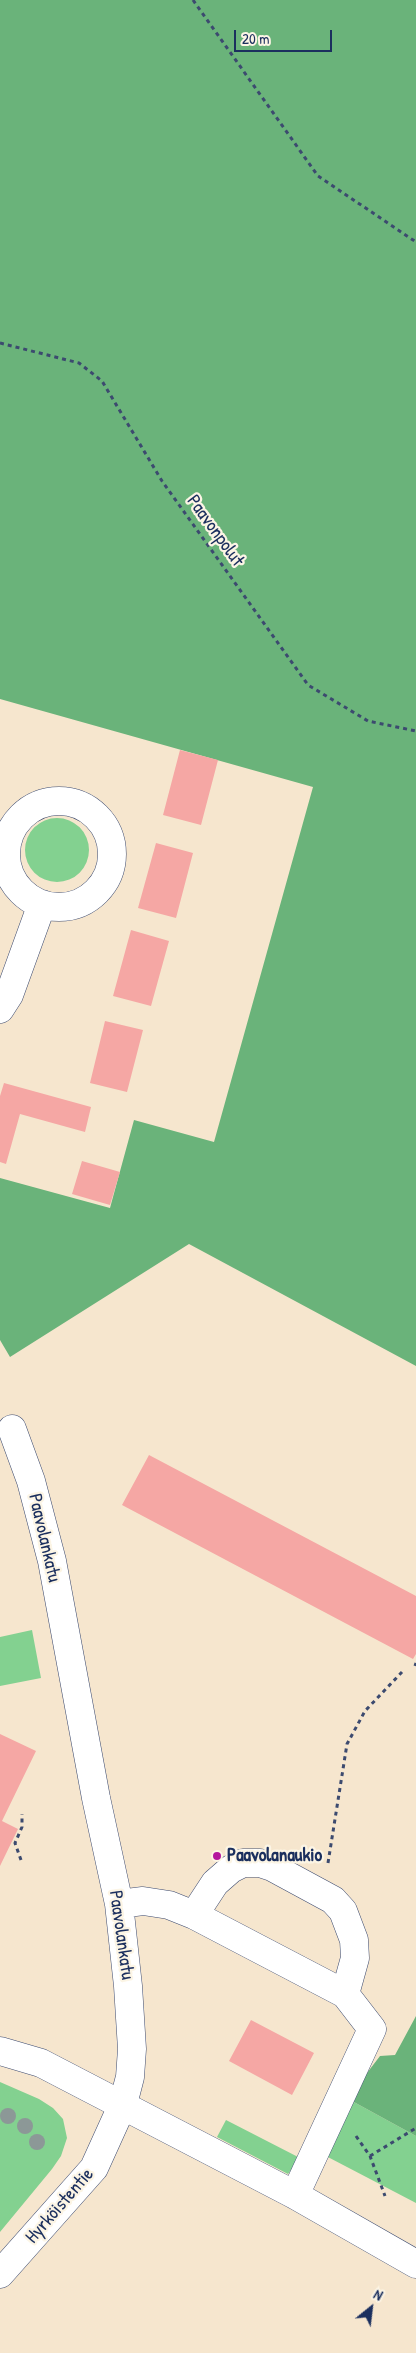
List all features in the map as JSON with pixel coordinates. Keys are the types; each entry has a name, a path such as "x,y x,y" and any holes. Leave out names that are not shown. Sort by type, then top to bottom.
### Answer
{"street":[{"path":"0,1009 9,995 42,904"},
{"name":"Paavolankatu","path":"10,1427 31,1481 52,1561 96,1798 119,1904 128,1986 132,2050 130,2077 122,2104"},
{"path":"194,1915 215,1883 231,1868 243,1863 260,1863 272,1867 333,1900 343,1910 354,1940 355,1958 344,1994"},
{"path":"119,1904 143,1901 160,1903 194,1915 344,1994 372,2029 294,2195"},
{"path":"0,2051 42,2062 294,2195 416,2264"},
{"name":"Hyrköistentie","path":"0,2274 94,2168 122,2104"}],"path":[{"path":"193,0 318,176 416,242"},
{"name":"Paavonpolut","path":"0,343 79,362 102,381 162,481 308,685 368,722 416,731"},
{"path":"327,1870 347,1744 364,1711 402,1672"},
{"path":"21,1860 15,1843 22,1827 22,1814"},
{"path":"336,2107 370,2156 385,2196"},
{"path":"370,2156 416,2128"}],"green space":[{"path":"0,0 416,0 416,1366 189,1244 10,1357 0,1340 0,1178 110,1208 134,1120 214,1142 313,787 0,699"},
{"path":"57,818 75,824 83,832 89,850 83,868 75,876 57,882 39,876 31,868 25,850 31,832 39,824"},
{"path":"32,1630 41,1678 0,1686 0,1637"},
{"path":"416,2016 416,2136 352,2101 367,2073 380,2056 395,2055"},
{"path":"0,2082 39,2099 53,2108 63,2119 67,2138 61,2156 52,2169 0,2232"},
{"path":"352,2101 416,2136 416,2203 324,2155"},
{"path":"226,2120 300,2158 288,2174 217,2137"}],"building":[{"path":"180,750 218,760 201,825 163,815"},
{"path":"156,843 193,853 176,918 138,908"},
{"path":"131,930 169,941 151,1006 113,996"},
{"path":"105,1021 143,1030 127,1092 90,1083"},
{"path":"4,1083 91,1107 85,1132 20,1114 6,1164 0,1162 0,1096"},
{"path":"82,1161 120,1172 110,1205 72,1194"},
{"path":"149,1455 416,1596 416,1654 413,1659 122,1505"},
{"path":"0,1734 36,1751 2,1821 18,1829 0,1866"},
{"path":"251,2020 314,2053 292,2095 229,2061"}],"place":[{"name":"Paavolanaukio","path":"217,1856"}]}
